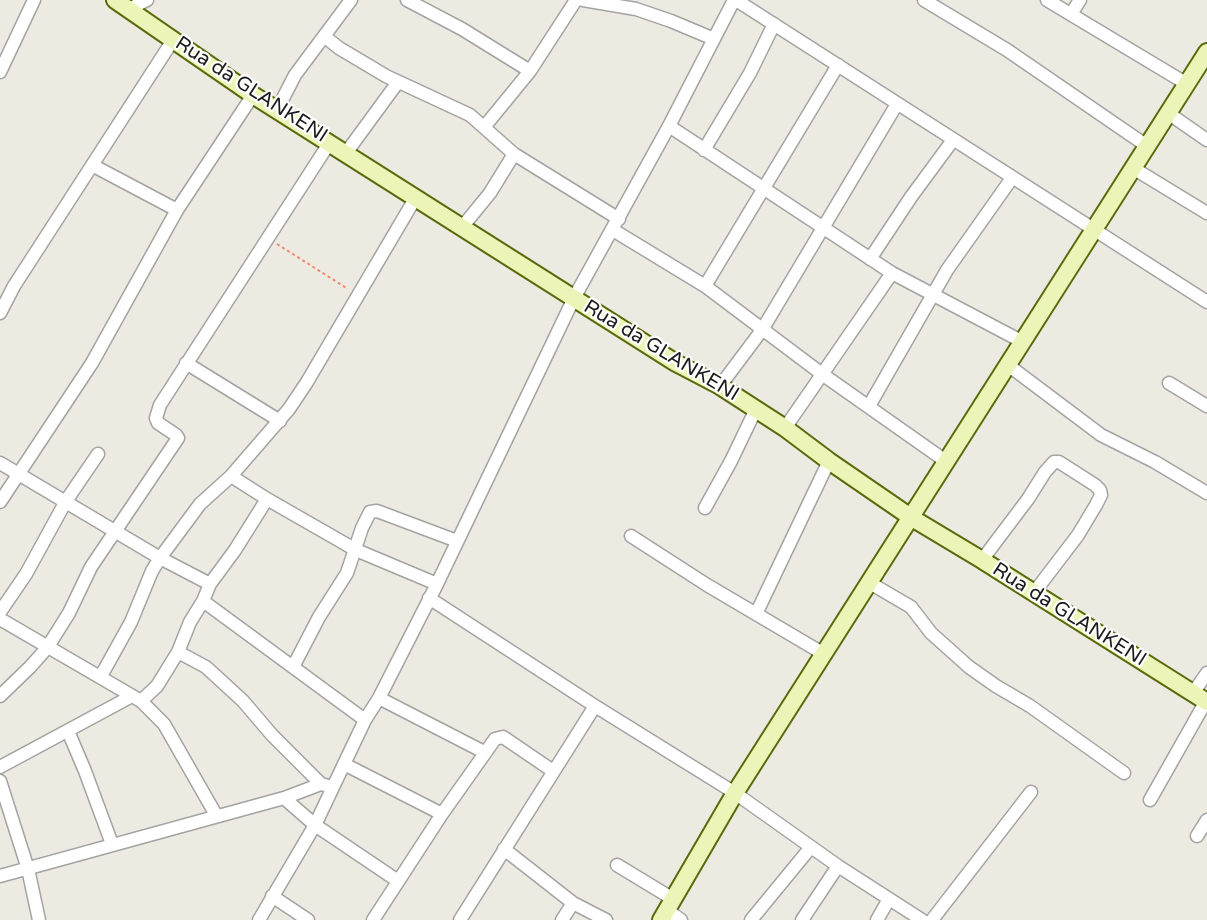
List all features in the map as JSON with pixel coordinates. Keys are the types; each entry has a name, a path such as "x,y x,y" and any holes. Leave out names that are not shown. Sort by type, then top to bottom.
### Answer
{"street":[{"path":"0,72 34,0"},
{"path":"122,4 147,0"},
{"path":"277,110 295,75 351,0"},
{"path":"406,0 462,29 530,71"},
{"path":"485,126 530,71 576,0"},
{"path":"583,0 636,9 714,39"},
{"path":"259,920 315,825 326,785 344,764 365,720 379,698 437,584 574,298 616,225 735,0 1207,302"},
{"path":"924,0 1008,50 1147,146"},
{"path":"1047,0 1187,84"},
{"path":"1071,14 1080,0"},
{"name":"Rua da GLANKENI","path":"122,4 253,95 676,363 720,386 785,428 912,518 1202,699"},
{"path":"704,150 750,73 774,24"},
{"path":"324,36 339,48 398,82 470,115 514,154 705,286 822,374 947,462"},
{"path":"0,313 14,286 173,40"},
{"path":"617,865 671,912 735,793 1207,52"},
{"path":"705,286 838,65"},
{"path":"346,153 398,82"},
{"path":"0,502 92,363 177,210 253,95"},
{"path":"720,386 762,330 897,104"},
{"path":"1168,113 1207,140"},
{"path":"669,126 892,273 1023,342"},
{"path":"870,259 911,197 953,140"},
{"path":"0,696 47,648 69,613 91,567 178,438 158,423 156,413 330,142"},
{"path":"463,226 490,194 514,154"},
{"path":"92,165 177,210"},
{"path":"1133,168 1207,213"},
{"path":"869,406 947,270 1012,178"},
{"path":"101,676 131,622 152,571 160,558 201,504 231,476 280,421 307,382 417,197"},
{"path":"785,428 892,273"},
{"path":"186,363 280,421"},
{"path":"1008,365 1101,435 1155,462 1207,493"},
{"path":"1169,383 1207,406"},
{"path":"705,508 756,410"},
{"path":"0,612 26,574 66,501 98,454"},
{"path":"756,614 829,461"},
{"path":"0,462 160,558 210,584"},
{"path":"982,560 1054,462 1059,462 1095,485 1101,495 1096,505 1078,535 1033,594"},
{"path":"231,476 267,500 356,550 437,584"},
{"path":"0,767 157,686 178,652 190,622 210,584 267,500"},
{"path":"293,667 319,617 347,573 362,528 370,512 375,510 457,541"},
{"path":"631,536 824,654"},
{"path":"870,583 911,607 931,633 969,667 1030,706 1124,773"},
{"path":"429,598 595,706 735,793 838,866 922,920"},
{"path":"203,601 365,720"},
{"path":"0,619 136,698 164,724 216,815"},
{"path":"178,652 206,667 243,700 272,735 326,785"},
{"path":"1149,800 1202,699 1207,673"},
{"path":"379,698 484,752"},
{"path":"460,920 595,706"},
{"path":"68,731 112,844"},
{"path":"373,920 442,814 495,739 503,737 553,771"},
{"path":"344,764 442,814"},
{"path":"0,781 28,869 39,920"},
{"path":"0,876 326,785"},
{"path":"932,920 1031,792"},
{"path":"284,798 315,825 398,881"},
{"path":"1197,836 1207,820"},
{"path":"751,920 811,847"},
{"path":"504,849 573,903 606,920"},
{"path":"802,920 838,866"},
{"path":"272,896 308,920"},
{"path":"877,920 889,899"},
{"path":"562,920 573,903"}],"path":[{"path":"267,238 358,296"}]}
